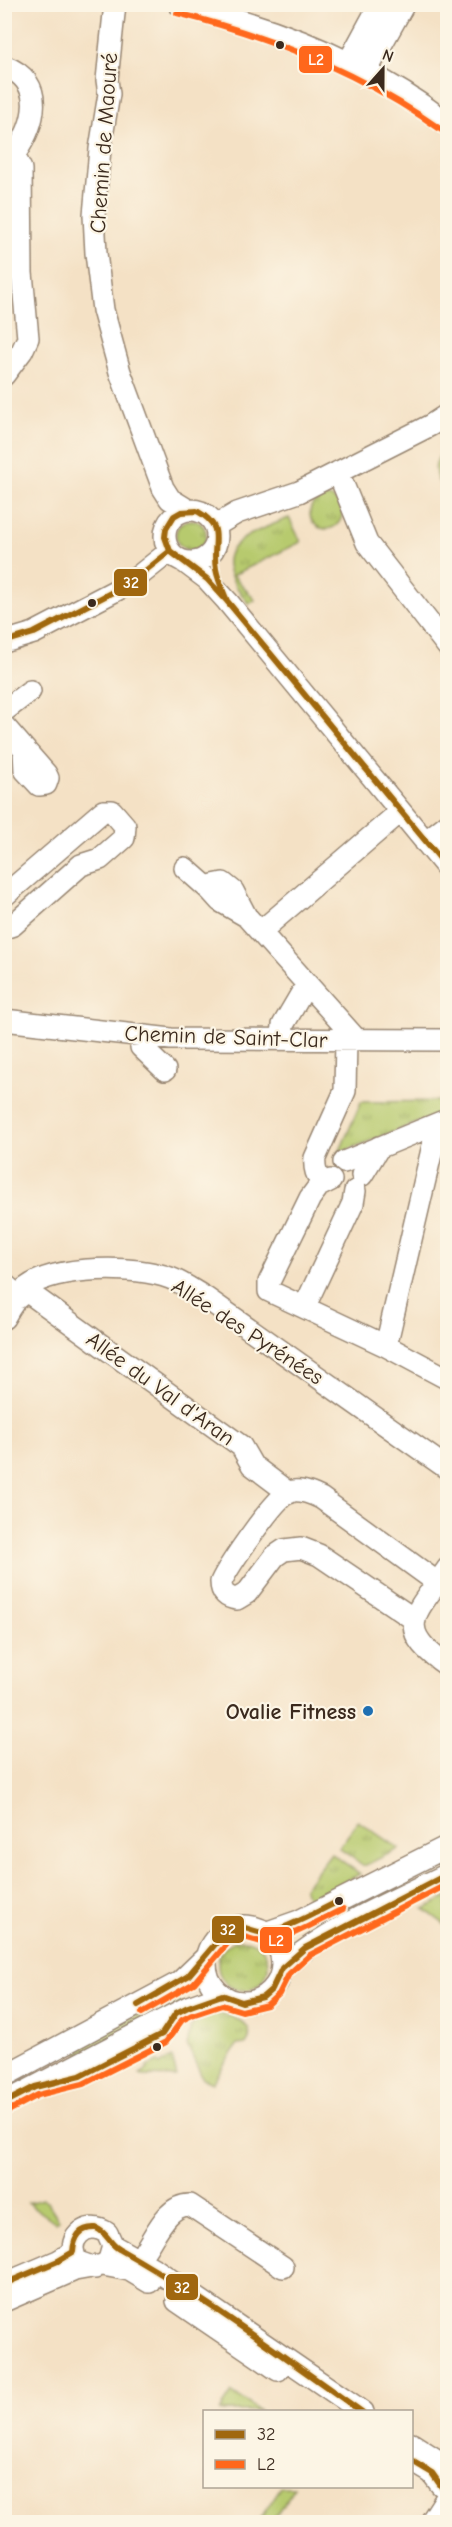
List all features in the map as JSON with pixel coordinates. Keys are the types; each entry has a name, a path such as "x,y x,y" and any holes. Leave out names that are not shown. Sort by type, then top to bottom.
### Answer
{"street":[{"name":"Chemin de Maouré","path":"115,4 107,80 109,94 100,149 94,215 103,310 120,372 163,488 170,499 188,510"},
{"path":"179,4 240,20 300,42 357,68 401,92 447,124"},
{"path":"357,68 380,4"},
{"path":"357,68 404,4"},
{"path":"4,66 20,72 26,78 33,96 29,128 9,152 19,161 22,177 22,273 28,338 22,351 4,375"},
{"path":"215,526 237,513 299,492 431,425 447,414"},
{"path":"338,472 367,543 447,647"},
{"path":"227,601 216,571 215,526 204,514 188,510 174,516 166,529 166,544 176,556 207,579 227,601 447,869"},
{"path":"4,642 34,633 130,583 176,556 201,560 214,548"},
{"path":"4,711 30,691"},
{"path":"4,726 24,749"},
{"path":"4,897 106,811 112,811 124,824 126,833 124,838 100,859 81,866 13,925 4,927"},
{"path":"260,932 400,812"},
{"path":"425,842 447,824"},
{"path":"70,841 89,862"},
{"path":"185,868 211,891 216,884 226,885 238,899 246,916 307,984 351,1039 345,1091 315,1158 315,1168 320,1180 327,1181 342,1193 359,1183"},
{"path":"282,1039 283,1025 307,984"},
{"name":"Chemin de Saint-Clar","path":"4,1020 171,1039 447,1040"},
{"path":"141,1036 141,1047 165,1070"},
{"path":"442,1122 333,1168 327,1181 310,1198 268,1287 274,1294 305,1306 445,1376"},
{"path":"386,1346 442,1122"},
{"path":"305,1306 353,1203 359,1183 379,1147"},
{"path":"344,1162 356,1165 359,1183"},
{"name":"Allée des Pyrénées","path":"4,1318 16,1290 60,1275 92,1270 146,1272 168,1278 206,1298 447,1469"},
{"name":"Allée du Val d'Aran","path":"16,1290 241,1446 252,1465 289,1493"},
{"path":"415,1620 319,1555 301,1548 284,1550 275,1556 243,1597 232,1598 223,1592 221,1582 271,1510 289,1493 304,1491 321,1498 443,1575 421,1605 415,1620 415,1632 419,1643 447,1666"},
{"path":"265,1933 299,1921 447,1846"},
{"path":"206,1957 209,1978 222,1995 242,2002 263,1997 272,1989 282,1968 305,1948 447,1874"},
{"path":"4,2076 180,1982 206,1957 210,1946 218,1937 228,1930 240,1926 253,1927 265,1933 275,1942 281,1954 282,1968"},
{"path":"4,2103 188,2007 222,1995"},
{"path":"146,2250 171,2212 179,2206 190,2205 283,2267"},
{"path":"337,2410 144,2278 129,2270 78,2262 73,2252 76,2236 87,2228 94,2227 107,2233 113,2246 156,2270 360,2410"},
{"path":"4,2301 75,2270 99,2267 109,2260 113,2246"},
{"path":"4,2284 58,2261 73,2252"},
{"path":"413,2446 446,2480"},
{"path":"413,2462 446,2480"},
{"path":"431,2523 446,2480"}],"green space":[{"path":"447,449 447,490 438,480 435,470 438,458"},
{"path":"326,497 337,502 342,513 337,524 326,529 315,524 310,513 315,502"},
{"path":"289,518 301,542 233,575 255,600 249,604 235,585 229,570 228,558 233,548 242,539"},
{"path":"191,520 197,521 205,529 205,541 197,549 191,550 185,549 177,541 176,535 177,529 185,521"},
{"path":"447,1101 447,1111 339,1153 361,1102"},
{"path":"358,1821 399,1849 364,1866 339,1848"},
{"path":"331,1853 360,1874 309,1900 304,1888"},
{"path":"447,1897 447,1926 424,1909"},
{"path":"243,1940 261,1947 268,1965 261,1983 243,1990 225,1983 218,1965 225,1947"},
{"path":"177,1993 181,2003 79,2055 74,2048"},
{"path":"223,2014 239,2020 249,2030 246,2044 237,2045 212,2083 203,2079 187,2045 191,2027 203,2015"},
{"path":"172,2057 177,2077 141,2076 140,2074 148,2069 147,2067 158,2062 160,2064"},
{"path":"42,2199 48,2203 59,2220 55,2222 28,2203"},
{"path":"232,2393 258,2410 221,2410"},
{"path":"280,2488 294,2488 272,2522 258,2522"}],"transit line":[{"name":"L2","path":"177,13 248,33 316,59 381,91 443,131"},
{"name":"32","path":"197,511 206,517 215,529 216,569 227,601 207,579 170,551 165,537 166,529 174,516 181,512 197,511"},
{"name":"32","path":"4,642 34,633 130,583 170,551"},
{"name":"32","path":"227,601 448,868"},
{"name":"32","path":"4,2103 35,2087 80,2076 162,2034 176,2013 188,2007 222,1995 242,2002 263,1997 272,1989 282,1968 305,1948 448,1874"},
{"name":"L2","path":"8,2111 38,2095 83,2084 166,2042 182,2020 192,2015 222,2005 242,2011 267,2005 279,1994 289,1974 310,1955 448,1884"},
{"name":"32","path":"138,2005 188,1976 228,1929 240,1927 265,1933 272,1932 339,1901"},
{"name":"L2","path":"142,2013 194,1983 232,1938 272,1941 292,1934 343,1909"},
{"name":"32","path":"4,2284 58,2261 73,2252 79,2234 86,2229 96,2228 116,2247 212,2307 359,2410"},
{"name":"32","path":"413,2462 432,2473 448,2496"}],"place":[{"name":"Ovalie Fitness","path":"368,1711"}]}
